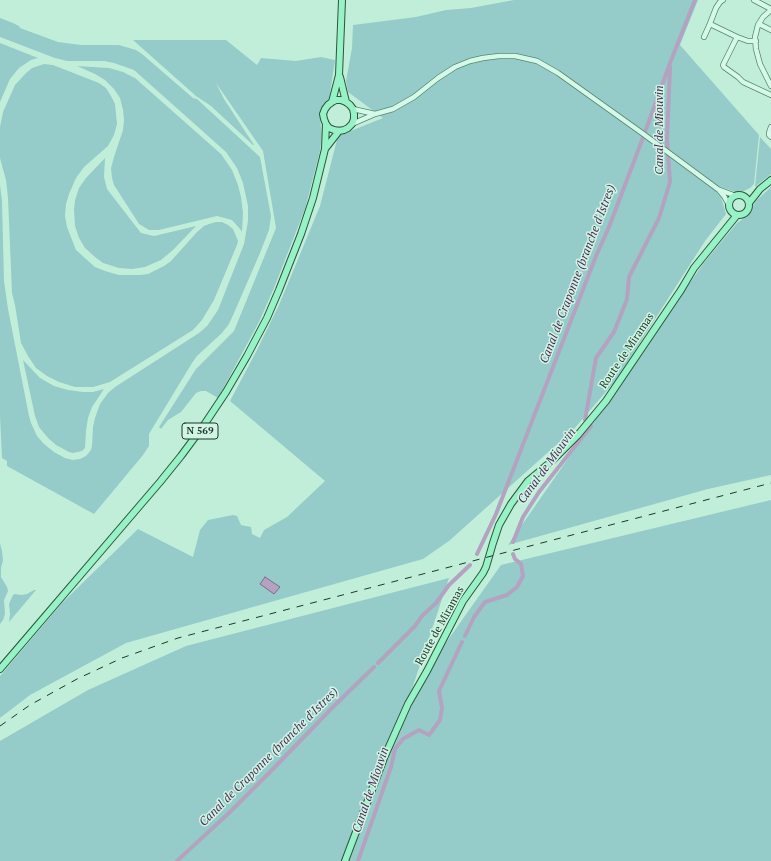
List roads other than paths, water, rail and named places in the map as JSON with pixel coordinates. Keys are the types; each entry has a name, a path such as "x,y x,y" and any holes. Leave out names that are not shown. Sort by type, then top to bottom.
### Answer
{"main road":[{"path":"332,102 339,75 342,2"},
{"path":"339,75 346,102"},
{"path":"336,100 346,102 353,109 354,119 352,124 348,128 339,131 329,128 324,119 323,114 325,109 336,100"},
{"name":"N 569","path":"0,669 160,482 204,425 226,392 258,335 280,290 301,234 313,198 325,149 326,124"},
{"name":"N 569","path":"325,149 339,131"},
{"path":"760,189 731,199 729,207 732,212 737,215 744,214 749,206 749,203 760,189 771,180"},
{"path":"739,196 748,200 749,203"},
{"name":"Route de Miramas","path":"726,228 729,207"},
{"name":"Route de Miramas","path":"345,861 384,758 408,704 427,671 463,601 483,573 499,525 511,504 528,481 577,436 606,401 694,268 737,215"}],"street":[{"path":"704,37 716,8 723,0"},
{"path":"754,0 771,10 762,18 755,37 756,49 760,64 771,86"},
{"path":"710,24 737,37 748,41 756,41"},
{"path":"759,24 771,30"},
{"path":"737,37 723,65 724,67 743,82 771,95"},
{"path":"352,124 375,114 393,109 414,97 455,67 483,58 515,56 537,61 558,73 644,134 719,190 724,196 729,207"},
{"path":"353,109 375,114"},
{"path":"771,127 768,133 771,138"},
{"path":"719,190 739,196"}],"waterway":[{"name":"Canal de Craponne (branche d'Istres)","path":"477,554 496,514 596,256 609,227 695,0"},
{"name":"Canal de Miouvin","path":"585,420 596,358 614,332 627,299 629,277 659,218 670,182 667,139 670,67"},
{"name":"Canal de Miouvin","path":"513,542 523,517 539,492 591,426 590,425"},
{"name":"Canal de Miouvin","path":"465,636 474,617 485,602 507,595 517,587 523,576 521,564 515,559 513,554"},
{"name":"Canal de Craponne (branche d'Istres)","path":"378,663 415,626 422,616 436,603 449,585 470,565"},
{"name":"Canal de Miouvin","path":"358,861 391,767 395,749 403,739 419,730 429,735 440,720 442,708 439,691 462,642"},
{"name":"Canal de Craponne (branche d'Istres)","path":"177,861 230,812 374,667"}],"railway":[{"path":"0,726 30,705 77,679 122,658 178,638 771,483"}]}
